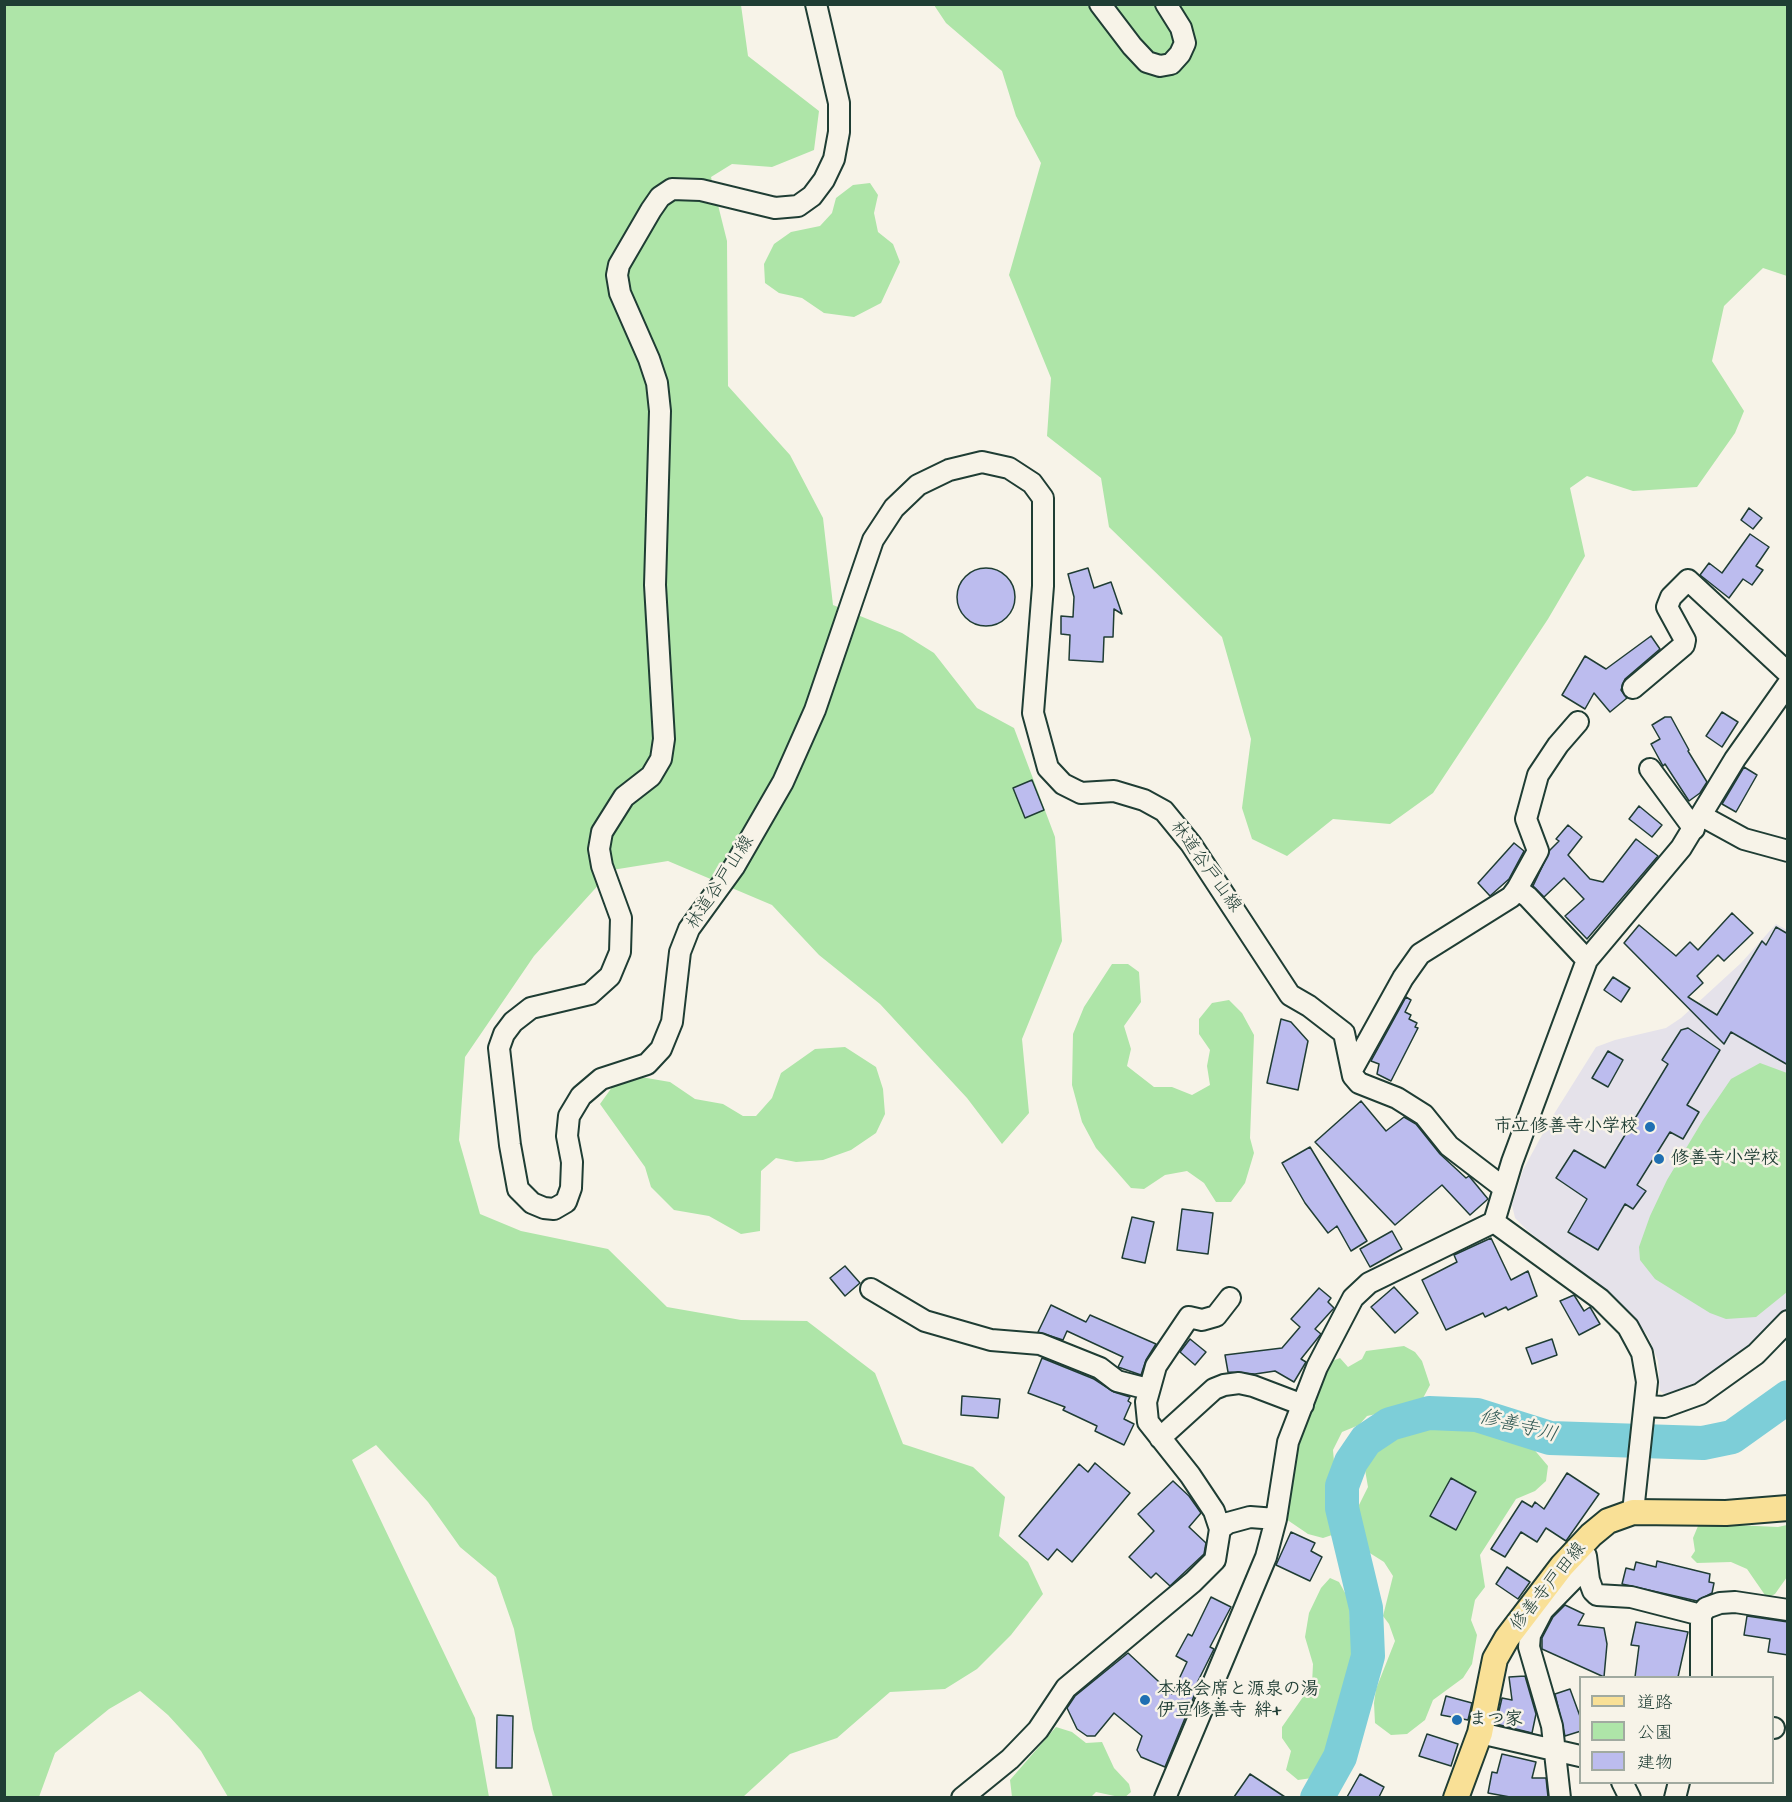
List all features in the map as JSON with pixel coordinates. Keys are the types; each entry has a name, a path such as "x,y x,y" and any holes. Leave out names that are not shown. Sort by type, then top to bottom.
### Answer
{"main road":[{"name":"修善寺戸田線","path":"1456,1797 1480,1732 1495,1659 1507,1638 1562,1566 1586,1553 1608,1521 1634,1504 1726,1513 1788,1508"}],"street":[{"name":"林道谷戸山線","path":"816,4 839,103 839,132 834,159 824,180 812,196 798,206 775,208 701,190 672,189 660,197 619,265 617,275 620,293 650,359 657,383 660,411 654,585 664,739 661,759 651,776 624,797 612,812 602,832 599,849 602,866 621,918 620,952 610,975 590,994 531,1008 513,1022 504,1034 499,1048 510,1145 518,1189 532,1203 544,1208 554,1209 566,1202 571,1179 567,1136 569,1116 581,1096 602,1079 647,1064 661,1049 672,1022 680,952 689,929 734,867 783,782 815,710 873,540 894,508 918,485 949,470 982,462 1009,468 1032,483 1043,498 1043,586 1033,713 1048,768 1063,784 1081,793 1114,791 1144,800 1164,811 1191,844 1290,995 1344,1033 1352,1070"},
{"path":"1100,4 1147,62 1160,66 1171,64 1180,54 1185,43 1181,28 1166,4"},
{"path":"1633,688 1684,645 1685,640 1667,607 1671,597 1688,580 1788,673"},
{"path":"1165,1797 1266,1557 1276,1519 1288,1442 1343,1317 1361,1288 1494,1222 1504,1188 1587,960 1658,878 1698,823 1735,759 1788,684"},
{"path":"1504,1188 1449,1146 1424,1115 1397,1098 1359,1083 1352,1070 1403,978 1419,954 1511,897 1517,890 1538,850 1526,819 1538,775 1558,745 1578,722"},
{"path":"1650,769 1698,823 1788,851"},
{"path":"1517,890 1528,897 1587,960"},
{"path":"1494,1222 1600,1299 1628,1327 1642,1353 1647,1382 1634,1504"},
{"path":"871,1289 925,1321 991,1340 1040,1344 1100,1368 1118,1381 1148,1389"},
{"path":"962,1797 1010,1759 1038,1730 1066,1688 1193,1582 1215,1560 1220,1529 1214,1511 1148,1422 1145,1413 1148,1389 1156,1366 1189,1317 1202,1320 1216,1316 1230,1298"},
{"path":"1645,1411 1700,1394 1756,1354 1788,1321"},
{"path":"1160,1437 1214,1389 1224,1385 1239,1383 1253,1386 1303,1405"},
{"path":"1220,1529 1228,1523 1250,1517 1276,1519"},
{"path":"1586,1553 1588,1580 1593,1591 1598,1595 1631,1598 1701,1615"},
{"path":"1560,1797 1560,1782 1548,1705 1529,1647 1530,1635 1543,1610 1586,1553"},
{"path":"1701,1676 1701,1615 1706,1608 1720,1603 1736,1602 1788,1610"},
{"path":"1480,1732 1579,1755"}],"shaded area":[{"name":"修善寺小学校","path":"1776,924 1787,930 1788,1311 1774,1326 1698,1391 1669,1397 1660,1391 1658,1361 1649,1338 1634,1316 1591,1279 1528,1231 1515,1218 1512,1205 1523,1170 1549,1122 1596,1047 1666,1028 1681,1018 1741,963"}],"green space":[{"path":"5,5 741,5 748,56 819,111 814,150 772,167 732,164 711,177 727,241 728,386 790,455 823,518 833,605 902,633 934,653 977,708 1014,728 1055,837 1062,941 1022,1039 1029,1113 1002,1144 967,1098 880,1004 819,955 772,905 668,861 612,870 534,956 465,1057 459,1140 480,1214 521,1231 608,1249 667,1307 741,1320 807,1321 875,1373 903,1444 973,1467 1005,1497 999,1536 1028,1562 1043,1594 1011,1635 977,1669 945,1689 890,1692 837,1738 790,1754 743,1797 553,1797 533,1729 514,1629 496,1577 460,1547 428,1502 376,1445 352,1460 475,1718 489,1797 228,1797 201,1751 168,1715 140,1691 109,1709 55,1753 39,1797 5,1798"},
{"path":"934,5 1787,5 1787,276 1763,268 1724,306 1712,361 1744,411 1735,433 1697,487 1633,491 1587,476 1570,488 1585,556 1548,619 1433,793 1390,824 1333,819 1287,856 1252,839 1242,808 1251,739 1222,637 1109,527 1101,478 1047,436 1051,378 1009,275 1041,163 1016,116 1002,71 946,23"},
{"path":"870,183 878,195 874,213 878,232 893,244 900,262 881,303 854,317 824,313 802,298 779,293 765,283 764,264 774,244 791,232 820,226 832,213 836,198 853,185"},
{"path":"1112,964 1128,964 1139,972 1141,1002 1124,1026 1131,1049 1127,1066 1154,1087 1172,1087 1192,1095 1210,1085 1207,1066 1210,1050 1199,1034 1199,1019 1212,1003 1229,1000 1242,1013 1254,1035 1250,1138 1254,1153 1245,1183 1231,1202 1216,1202 1204,1183 1187,1171 1165,1175 1144,1189 1131,1188 1096,1148 1082,1122 1072,1085 1073,1034 1084,1007"},
{"path":"845,1047 876,1067 883,1089 885,1114 876,1133 851,1150 823,1160 796,1162 776,1158 761,1171 760,1231 741,1234 709,1216 674,1210 651,1187 645,1167 600,1104 615,1083 635,1076 670,1082 695,1099 723,1104 743,1116 756,1116 772,1098 781,1073 815,1049"},
{"path":"1760,1063 1787,1073 1787,1292 1756,1317 1726,1319 1710,1313 1655,1279 1640,1260 1639,1247 1650,1216 1667,1180 1703,1120 1731,1079"},
{"path":"1404,1346 1415,1352 1422,1361 1430,1385 1422,1400 1394,1414 1381,1413 1367,1416 1359,1425 1342,1432 1333,1450 1335,1473 1328,1502 1332,1518 1332,1535 1323,1538 1308,1534 1286,1519 1290,1466 1327,1363 1340,1358 1348,1367 1362,1359 1366,1351"},
{"path":"1446,1423 1495,1432 1532,1447 1548,1466 1546,1481 1535,1491 1516,1499 1480,1555 1485,1587 1475,1600 1471,1620 1477,1635 1472,1664 1463,1678 1433,1700 1425,1720 1407,1734 1391,1735 1375,1723 1374,1703 1376,1689 1395,1641 1389,1624 1383,1616 1393,1576 1384,1562 1365,1550 1355,1527 1359,1505 1368,1487 1364,1464 1399,1432"},
{"path":"1714,1524 1778,1527 1787,1525 1787,1577 1775,1594 1767,1598 1747,1569 1731,1562 1697,1563 1691,1557 1695,1551 1693,1538 1698,1526"},
{"path":"1330,1578 1339,1582 1349,1600 1350,1622 1356,1639 1350,1661 1346,1700 1336,1731 1330,1737 1329,1753 1312,1778 1298,1780 1286,1770 1291,1751 1282,1738 1282,1727 1312,1684 1313,1664 1305,1637 1309,1613 1321,1588"},
{"path":"1056,1727 1072,1732 1086,1743 1102,1742 1114,1768 1129,1784 1131,1792 1124,1798 1096,1792 1091,1797 1012,1797 1010,1780"}],"building":[{"path":"1749,508 1762,518 1753,529 1741,520"},
{"path":"1750,534 1769,547 1756,566 1763,570 1752,585 1743,579 1729,598 1700,575 1709,563 1722,573"},
{"path":"986,568 1002,573 1010,581 1015,597 1010,613 1002,621 986,626 970,621 962,613 957,597 962,581 970,573"},
{"path":"1088,568 1094,588 1111,582 1122,614 1114,609 1113,637 1104,637 1103,662 1069,660 1070,635 1061,634 1061,616 1073,617 1074,597 1068,574"},
{"path":"1651,636 1660,649 1625,679 1621,690 1627,698 1610,712 1594,693 1585,709 1562,695 1585,656 1606,669"},
{"path":"1722,712 1738,722 1722,747 1706,736"},
{"path":"1665,717 1671,717 1707,782 1700,793 1689,801 1665,764 1663,766 1651,744 1660,739 1652,725"},
{"path":"1744,767 1757,775 1736,812 1722,804"},
{"path":"1032,780 1044,810 1025,818 1013,788"},
{"path":"1639,806 1662,825 1652,837 1629,819"},
{"path":"1568,825 1582,837 1568,855 1590,879 1603,882 1636,839 1658,856 1587,939 1565,916 1584,899 1564,878 1544,897 1533,886 1550,850 1559,841 1556,839"},
{"path":"1514,843 1524,851 1509,879 1490,896 1478,883"},
{"path":"1732,913 1753,933 1724,961 1718,955 1697,976 1703,983 1688,997 1717,1015 1762,941 1766,945 1776,927 1788,934 1788,1065 1731,1032 1724,1044 1624,943 1639,925 1676,956 1690,942 1698,950"},
{"path":"1613,977 1630,988 1621,1002 1604,990"},
{"path":"1406,997 1411,1000 1405,1012 1411,1015 1409,1019 1417,1023 1415,1027 1418,1028 1391,1081 1377,1074 1379,1064 1371,1061"},
{"path":"1281,1019 1291,1022 1308,1041 1298,1090 1267,1083"},
{"path":"1688,1028 1720,1050 1687,1105 1699,1112 1683,1139 1670,1132 1637,1185 1646,1191 1633,1209 1625,1204 1598,1250 1568,1232 1587,1199 1556,1178 1574,1150 1605,1168 1668,1064 1662,1060 1681,1030"},
{"path":"1608,1051 1623,1060 1608,1087 1592,1078"},
{"path":"1361,1101 1386,1131 1404,1117 1416,1124 1440,1154 1466,1178 1469,1176 1488,1199 1470,1215 1442,1185 1395,1225 1315,1142"},
{"path":"1310,1147 1367,1241 1351,1251 1337,1226 1328,1233 1305,1203 1282,1163"},
{"path":"1182,1209 1213,1213 1208,1254 1177,1250"},
{"path":"1132,1217 1154,1222 1145,1263 1122,1258"},
{"path":"1392,1231 1402,1249 1370,1267 1360,1249"},
{"path":"1491,1238 1511,1280 1528,1271 1537,1296 1508,1310 1506,1307 1485,1317 1483,1313 1446,1330 1422,1280 1457,1262 1454,1255"},
{"path":"845,1266 860,1283 845,1296 830,1278"},
{"path":"1394,1287 1418,1313 1395,1333 1371,1307"},
{"path":"1319,1288 1331,1298 1328,1302 1334,1308 1315,1329 1321,1334 1301,1359 1306,1362 1294,1382 1275,1371 1255,1374 1228,1372 1225,1355 1282,1348 1300,1327 1291,1319"},
{"path":"1574,1295 1584,1311 1590,1307 1600,1324 1579,1335 1560,1301"},
{"path":"1051,1305 1086,1322 1090,1315 1156,1344 1146,1360 1141,1375 1118,1367 1123,1357 1067,1331 1063,1340 1038,1332"},
{"path":"1190,1339 1206,1352 1195,1365 1180,1352"},
{"path":"1552,1339 1557,1355 1532,1364 1526,1348"},
{"path":"1042,1358 1094,1379 1114,1392 1130,1397 1128,1401 1131,1403 1124,1419 1134,1424 1124,1445 1095,1431 1097,1426 1063,1410 1065,1407 1028,1393"},
{"path":"962,1396 1000,1399 998,1418 961,1415"},
{"path":"1095,1463 1130,1493 1072,1562 1057,1549 1048,1560 1019,1536 1079,1464 1088,1472"},
{"path":"1567,1473 1599,1494 1566,1541 1546,1528 1537,1542 1521,1532 1505,1557 1491,1549 1522,1501 1532,1507 1535,1502 1544,1509"},
{"path":"1451,1478 1476,1492 1456,1530 1430,1516"},
{"path":"1173,1481 1189,1496 1201,1513 1189,1527 1206,1543 1204,1554 1170,1586 1156,1573 1151,1578 1129,1557 1154,1531 1138,1514"},
{"path":"1291,1532 1315,1543 1311,1551 1322,1557 1310,1581 1276,1565"},
{"path":"1657,1561 1710,1574 1709,1582 1714,1583 1712,1593 1697,1601 1622,1584 1626,1568 1634,1570 1636,1562 1656,1567"},
{"path":"1507,1567 1530,1582 1518,1599 1496,1584"},
{"path":"1211,1597 1231,1607 1210,1647 1214,1649 1196,1685 1198,1686 1165,1767 1141,1757 1137,1750 1142,1736 1114,1713 1095,1736 1087,1736 1077,1729 1067,1708 1075,1696 1128,1653 1172,1694 1187,1662 1176,1656 1188,1634 1192,1636"},
{"path":"1565,1605 1584,1614 1578,1625 1604,1628 1607,1644 1604,1676 1542,1649 1542,1638 1553,1617"},
{"path":"1747,1616 1788,1622 1788,1655 1768,1652 1770,1639 1744,1635"},
{"path":"1636,1622 1688,1632 1678,1676 1635,1676 1639,1646 1631,1645"},
{"path":"1525,1676 1536,1714 1532,1733 1496,1724 1502,1698 1512,1700 1509,1677"},
{"path":"1570,1689 1579,1714 1579,1732 1565,1736 1555,1694"},
{"path":"1446,1696 1472,1703 1468,1720 1441,1715"},
{"path":"497,1715 513,1716 512,1768 496,1768"},
{"path":"1427,1734 1458,1744 1451,1766 1419,1756"},
{"path":"1502,1754 1536,1762 1532,1778 1546,1778 1548,1797 1510,1797 1488,1793 1492,1772 1497,1773"},
{"path":"1250,1774 1285,1797 1234,1797"},
{"path":"1360,1774 1384,1787 1379,1797 1347,1797"}],"waterway":[{"name":"修善寺川","path":"1317,1798 1340,1757 1368,1656 1366,1608 1342,1508 1342,1486 1351,1462 1366,1440 1390,1424 1429,1413 1477,1415 1550,1438 1703,1443 1732,1437 1788,1397"}],"place":[{"name":"市立修善寺小学校","path":"1650,1127"},
{"name":"修善寺小学校","path":"1659,1159"},
{"name":"本格会席と源泉の湯 伊豆修善寺 絆+","path":"1145,1700"},
{"name":"まつ家","path":"1457,1720"}]}
